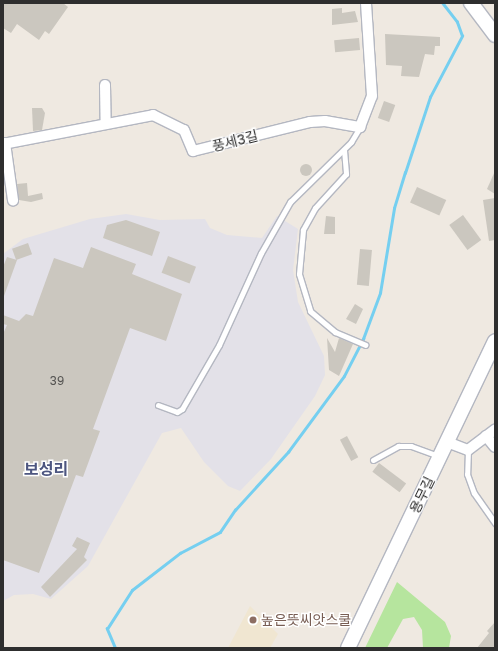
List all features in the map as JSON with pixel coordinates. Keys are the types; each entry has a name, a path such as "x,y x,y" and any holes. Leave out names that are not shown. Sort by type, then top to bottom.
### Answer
{"street":[{"path":"360,127 372,96 366,3"},
{"path":"470,3 495,35"},
{"path":"104,85 106,124"},
{"name":"풍세3길","path":"4,143 153,115 184,130 193,151 310,122 360,127"},
{"path":"4,143 12,200"},
{"name":"용무길","path":"348,648 495,341"},
{"path":"447,442 468,450 495,430"},
{"path":"486,436 495,447"}],"lane":[{"path":"158,405 177,412 182,409 220,345 261,254 290,202 344,150 360,127"},
{"path":"344,150 346,174 315,208 303,230 299,274 310,311 323,325 364,345"},
{"path":"373,460 398,446 411,446 440,456"},
{"path":"468,450 466,474 474,493 495,523"}],"shaded area":[{"path":"126,214 160,220 205,219 210,228 227,235 262,238 277,216 298,229 293,270 298,302 324,356 325,375 315,396 271,459 240,491 228,486 204,462 181,428 162,433 88,566 51,599 33,594 14,595 3,601 3,254 23,239 90,219"},
{"name":"높은뜻씨앗스쿨","path":"250,606 278,634 270,648 228,648"}],"green space":[{"path":"397,582 445,622 451,636 449,648 423,648 422,630 414,617 403,619 387,648 365,648"}],"building":[{"path":"3,3 63,3 68,7 49,34 45,31 39,40 17,24 11,33 3,28"},
{"path":"342,8 342,13 355,11 358,22 332,25 332,9"},
{"path":"385,34 440,37 440,46 435,46 434,55 425,54 419,77 401,76 402,66 386,65"},
{"path":"359,38 360,50 335,52 334,40"},
{"path":"384,101 395,105 389,122 378,118"},
{"path":"32,108 42,108 45,113 42,130 33,131"},
{"path":"304,164 308,164 312,170 308,176 304,176 300,172 300,168"},
{"path":"495,171 495,194 487,189"},
{"path":"27,183 28,196 42,193 43,199 31,202 19,200 17,184"},
{"path":"417,187 446,200 439,216 410,203"},
{"path":"495,198 495,240 489,241 483,200"},
{"path":"463,215 481,240 467,250 449,225"},
{"path":"326,216 335,217 335,234 324,234"},
{"path":"126,220 160,232 152,256 103,238 107,225"},
{"path":"28,243 32,254 16,260 12,249"},
{"path":"91,247 136,264 132,274 182,294 166,341 130,328 93,429 100,431 83,477 76,475 39,573 3,560 3,334 7,325 3,324 3,315 19,321 26,314 33,316 54,258 83,268"},
{"path":"360,249 372,250 369,286 357,285"},
{"path":"168,256 196,267 190,284 162,273"},
{"path":"7,257 17,260 4,296 3,267"},
{"path":"355,304 363,309 356,324 346,319"},
{"path":"327,338 335,352 339,338 353,344 339,376 329,370"},
{"path":"347,436 358,457 351,461 340,440"},
{"path":"379,463 406,483 400,492 372,472"},
{"path":"77,537 90,543 84,557 87,560 50,597 41,587 77,549 72,546"},
{"path":"495,622 495,648 477,648 489,633 487,631"}],"waterway":[{"path":"115,648 107,629 132,590 180,553 220,532 235,510 288,452 344,376 363,339 380,293 394,208 405,173 430,97 462,36 457,22 442,3"}],"place":[{"name":"높은뜻씨앗스쿨","path":"253,620"}],"district":[{"name":"보성리","path":"46,469"}]}
